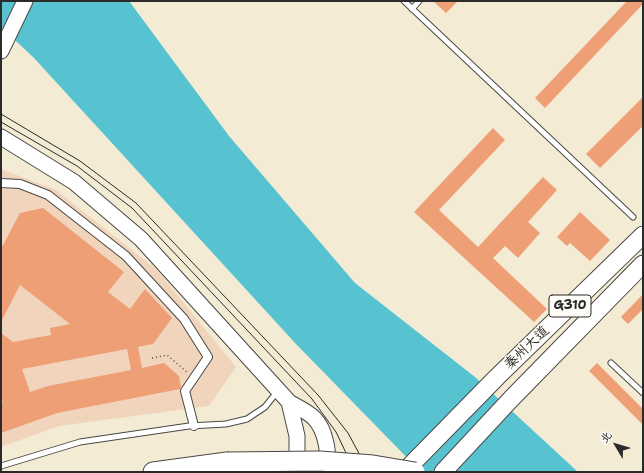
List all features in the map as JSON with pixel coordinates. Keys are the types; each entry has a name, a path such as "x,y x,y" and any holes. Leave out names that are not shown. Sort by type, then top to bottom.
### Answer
{"highway":[{"name":"秦州大道","path":"404,472 497,377 643,235"},
{"name":"秦州大道","path":"443,472 643,264"},
{"path":"153,472 227,462 320,461 373,465 415,472"}],"main road":[{"path":"1,51 25,1"},
{"path":"1,137 74,182 141,239 279,389 289,402 314,418 322,430 328,450 329,472"},
{"path":"289,402 297,436 297,472"}],"street":[{"path":"1,183 20,184 48,195 126,256 184,319 208,357 185,391 194,426"}],"lane":[{"path":"404,1 633,217"},
{"path":"412,8 419,1"},
{"path":"611,363 643,393"},
{"path":"1,466 80,442 194,426 226,424 247,419 265,407 279,389"}],"path":[{"path":"152,358 166,355 194,378"}],"shaded area":[{"path":"1,169 56,190 157,270 236,367 209,406 59,426 1,447"}],"water":[{"path":"1,1 129,1 229,136 355,283 475,377 578,472 421,472 296,344 34,58 1,27"}],"building":[{"path":"433,1 458,1 446,13"},
{"path":"627,1 643,1 643,4 545,108 535,98"},
{"path":"643,97 643,126 600,168 586,154"},
{"path":"493,128 505,140 439,210 478,247 543,177 557,190 528,222 540,233 518,258 505,246 493,258 547,309 534,322 414,212"},
{"path":"43,208 124,272 108,292 130,309 145,289 172,318 153,344 138,347 142,368 164,363 179,376 180,389 57,413 1,433 1,402 3,402 1,395 1,333 13,342 51,335 50,328 70,324 20,285 1,322 1,249 20,213","holes":["127,349 131,370 48,386 30,392 22,369"]},
{"path":"580,212 610,240 590,261 570,243 567,246 557,237"},
{"path":"643,294 643,309 628,324 621,317"},
{"path":"597,363 643,409 643,425 589,371"}],"tram line":[{"path":"1,114 80,161 136,203 318,395 348,433 362,459 366,472"},
{"path":"1,122 77,166 132,208 312,399 336,432 347,455 350,472"}]}
